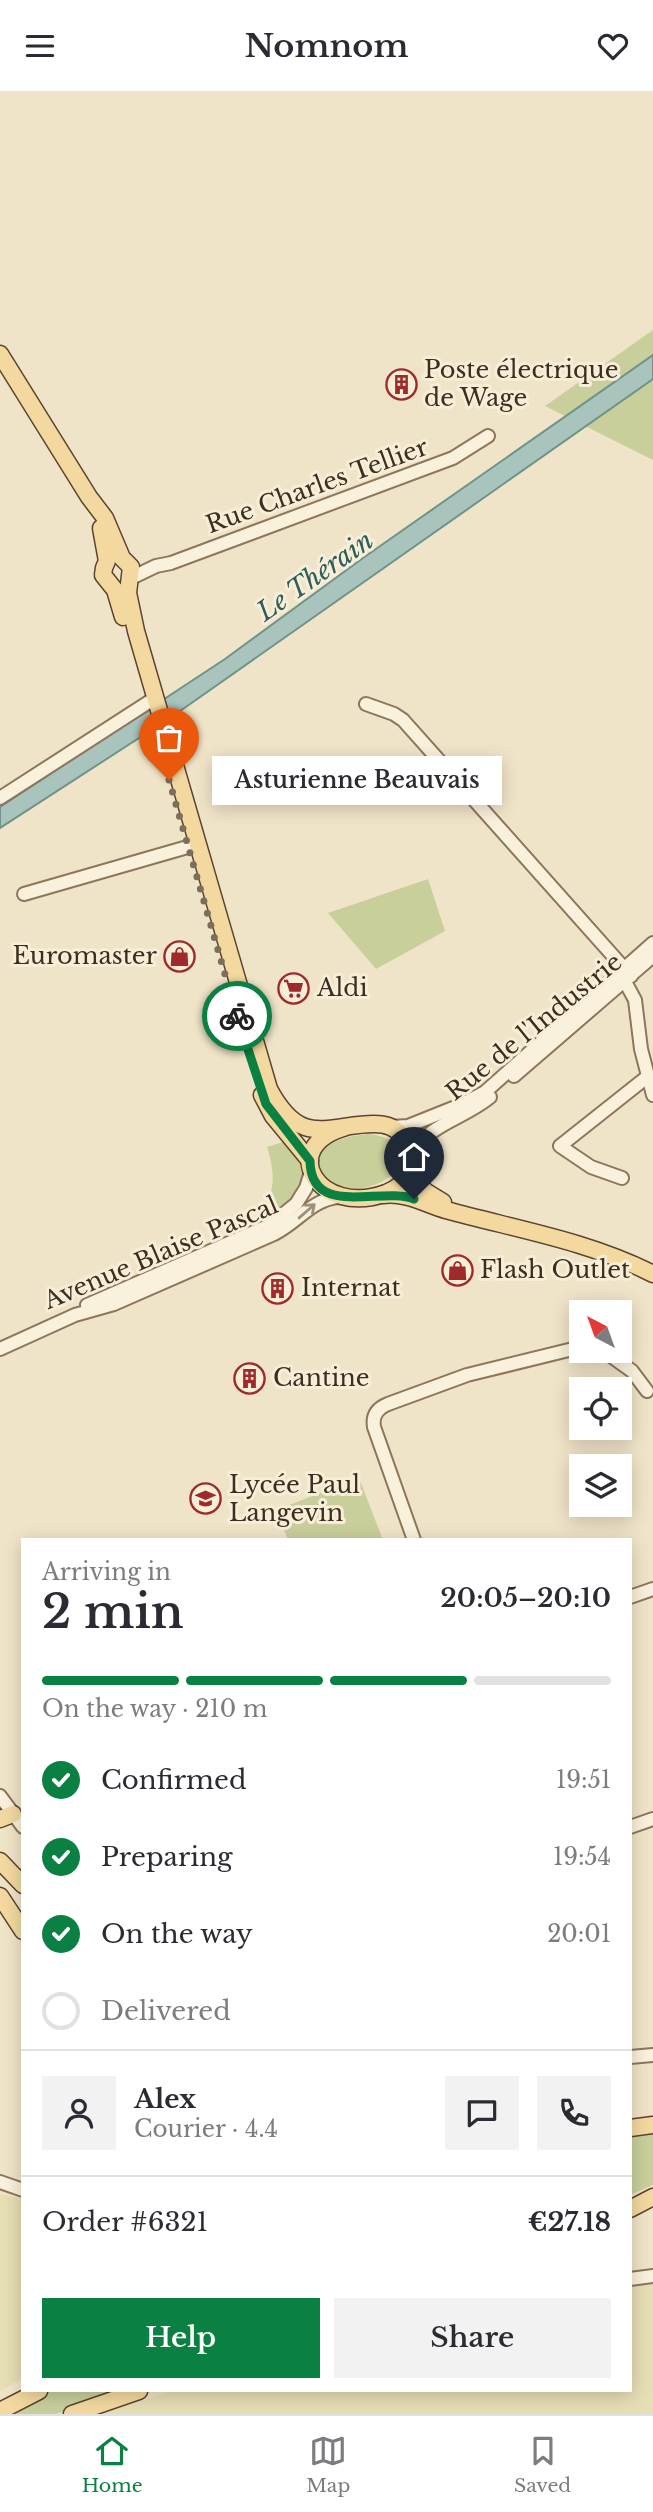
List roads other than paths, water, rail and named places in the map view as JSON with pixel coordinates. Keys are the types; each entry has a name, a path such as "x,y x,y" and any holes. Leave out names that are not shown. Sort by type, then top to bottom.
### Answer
{"main road":[{"name":"Avenue Blaise Pascal","path":"4,361 111,529 118,559 132,571 123,582 119,600 161,732 239,1025 264,1099 273,1116 311,1166 322,1188 338,1197 377,1195 396,1187 404,1179 410,1163"},
{"name":"Avenue Blaise Pascal","path":"118,559 103,569 103,575 107,581 123,582"},
{"name":"Avenue Blaise Pascal","path":"193,846 272,1095 287,1115 304,1127 317,1130 371,1124 390,1127"},
{"name":"Avenue Blaise Pascal","path":"311,1166 313,1150 321,1139 346,1127"},
{"path":"390,1127 404,1139 410,1163 425,1191 445,1203 583,1237 621,1249 653,1264"},
{"path":"377,1195 403,1195 446,1210 586,1247 653,1274"},
{"path":"0,1861 21,1883"},
{"path":"0,1896 21,1928"},
{"path":"632,2127 653,2125"},
{"path":"632,2200 653,2191"},
{"path":"632,2208 653,2197"},
{"path":"0,2411 37,2392"},
{"path":"72,2414 136,2392"}],"street":[{"name":"Rue Charles Tellier","path":"123,582 156,566 171,563 453,458 488,436"},
{"name":"Rue Charles Tellier","path":"118,559 156,566"},
{"path":"0,799 152,702"},
{"path":"366,704 400,717 625,974 635,1000 641,1049 653,1095"},
{"path":"24,894 193,846"},
{"name":"Rue de l'Industrie","path":"410,1163 428,1133 482,1103 625,974 653,943"},
{"name":"Rue de l'Industrie","path":"390,1127 412,1124 458,1107 485,1092 625,974 653,956"},
{"path":"622,1178 586,1165 560,1146 647,1077"},
{"name":"Avenue Blaise Pascal","path":"0,1342 264,1229 296,1204 306,1188 311,1166"},
{"name":"Avenue Blaise Pascal","path":"0,1349 75,1315 114,1304 262,1240 288,1227 313,1205 338,1197"},
{"path":"413,1538 374,1427 373,1419 377,1411 467,1375 569,1350"},
{"path":"621,1363 632,1371 646,1391"},
{"path":"632,1596 653,1588"},
{"path":"0,1796 15,1818"},
{"path":"632,1826 653,1819"},
{"path":"632,2057 653,2055"},
{"path":"0,2179 21,2180"},
{"path":"0,2179 21,2189"},
{"path":"632,2279 653,2276"}],"water":[{"path":"653,355 653,379 173,716 0,828 0,807 225,659 363,558"}],"place":[{"name":"Poste électrique de Wage","path":"401,384"},
{"name":"Asturienne Beauvais","path":"169,780"},
{"name":"Euromaster","path":"180,956"},
{"name":"Aldi","path":"294,988"},
{"name":"Flash Outlet","path":"457,1270"},
{"name":"Internat","path":"278,1288"},
{"name":"Cantine","path":"250,1378"},
{"name":"Lycée Paul Langevin","path":"206,1499"}],"water label":[{"name":"Le Thérain","path":"315,576"}]}
